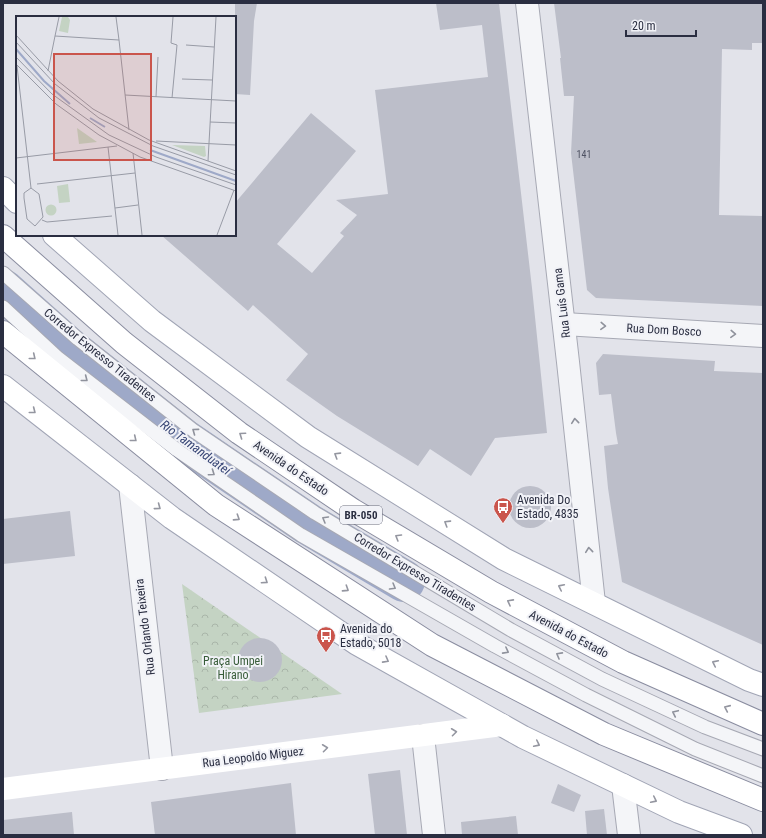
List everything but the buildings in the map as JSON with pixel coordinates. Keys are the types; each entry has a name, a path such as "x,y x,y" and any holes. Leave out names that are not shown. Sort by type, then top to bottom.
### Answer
{"main road":[{"path":"3,188 16,201"},
{"name":"Avenida do Estado","path":"3,236 124,343 239,433 353,510 491,592 623,662 763,724"},
{"path":"55,236 152,321 308,437 504,559 749,680 763,685"},
{"path":"3,332 216,505 432,645 604,734 763,800"},
{"path":"3,386 172,518 357,644 523,737 679,812 741,835"},
{"name":"Rua Leopoldo Miguez","path":"3,789 502,726"}],"street":[{"name":"Rua Luís Gama","path":"527,3 594,603"},
{"name":"Rua Dom Bosco","path":"564,324 763,336"},
{"name":"Rua Orlando Teixeira","path":"130,485 162,769"},
{"path":"423,736 434,835"},
{"path":"623,785 629,835"}],"lane":[{"name":"Corredor Expresso Tiradentes","path":"3,273 78,339 194,431 315,513 512,630 602,679 705,727 763,749"},
{"name":"Corredor Expresso Tiradentes","path":"3,307 58,358 171,445 301,535 495,646 586,695 695,749 763,776"}],"green space":[{"name":"Praça Umpei Hirano","path":"182,584 342,694 199,713"}],"waterway":[{"name":"Rio Tamanduateí","path":"3,290 68,348 184,440 308,524 404,581"}],"place":[{"name":"Avenida Do Estado, 4835","path":"503,524"},
{"name":"Avenida do Estado, 5018","path":"326,653"}]}
